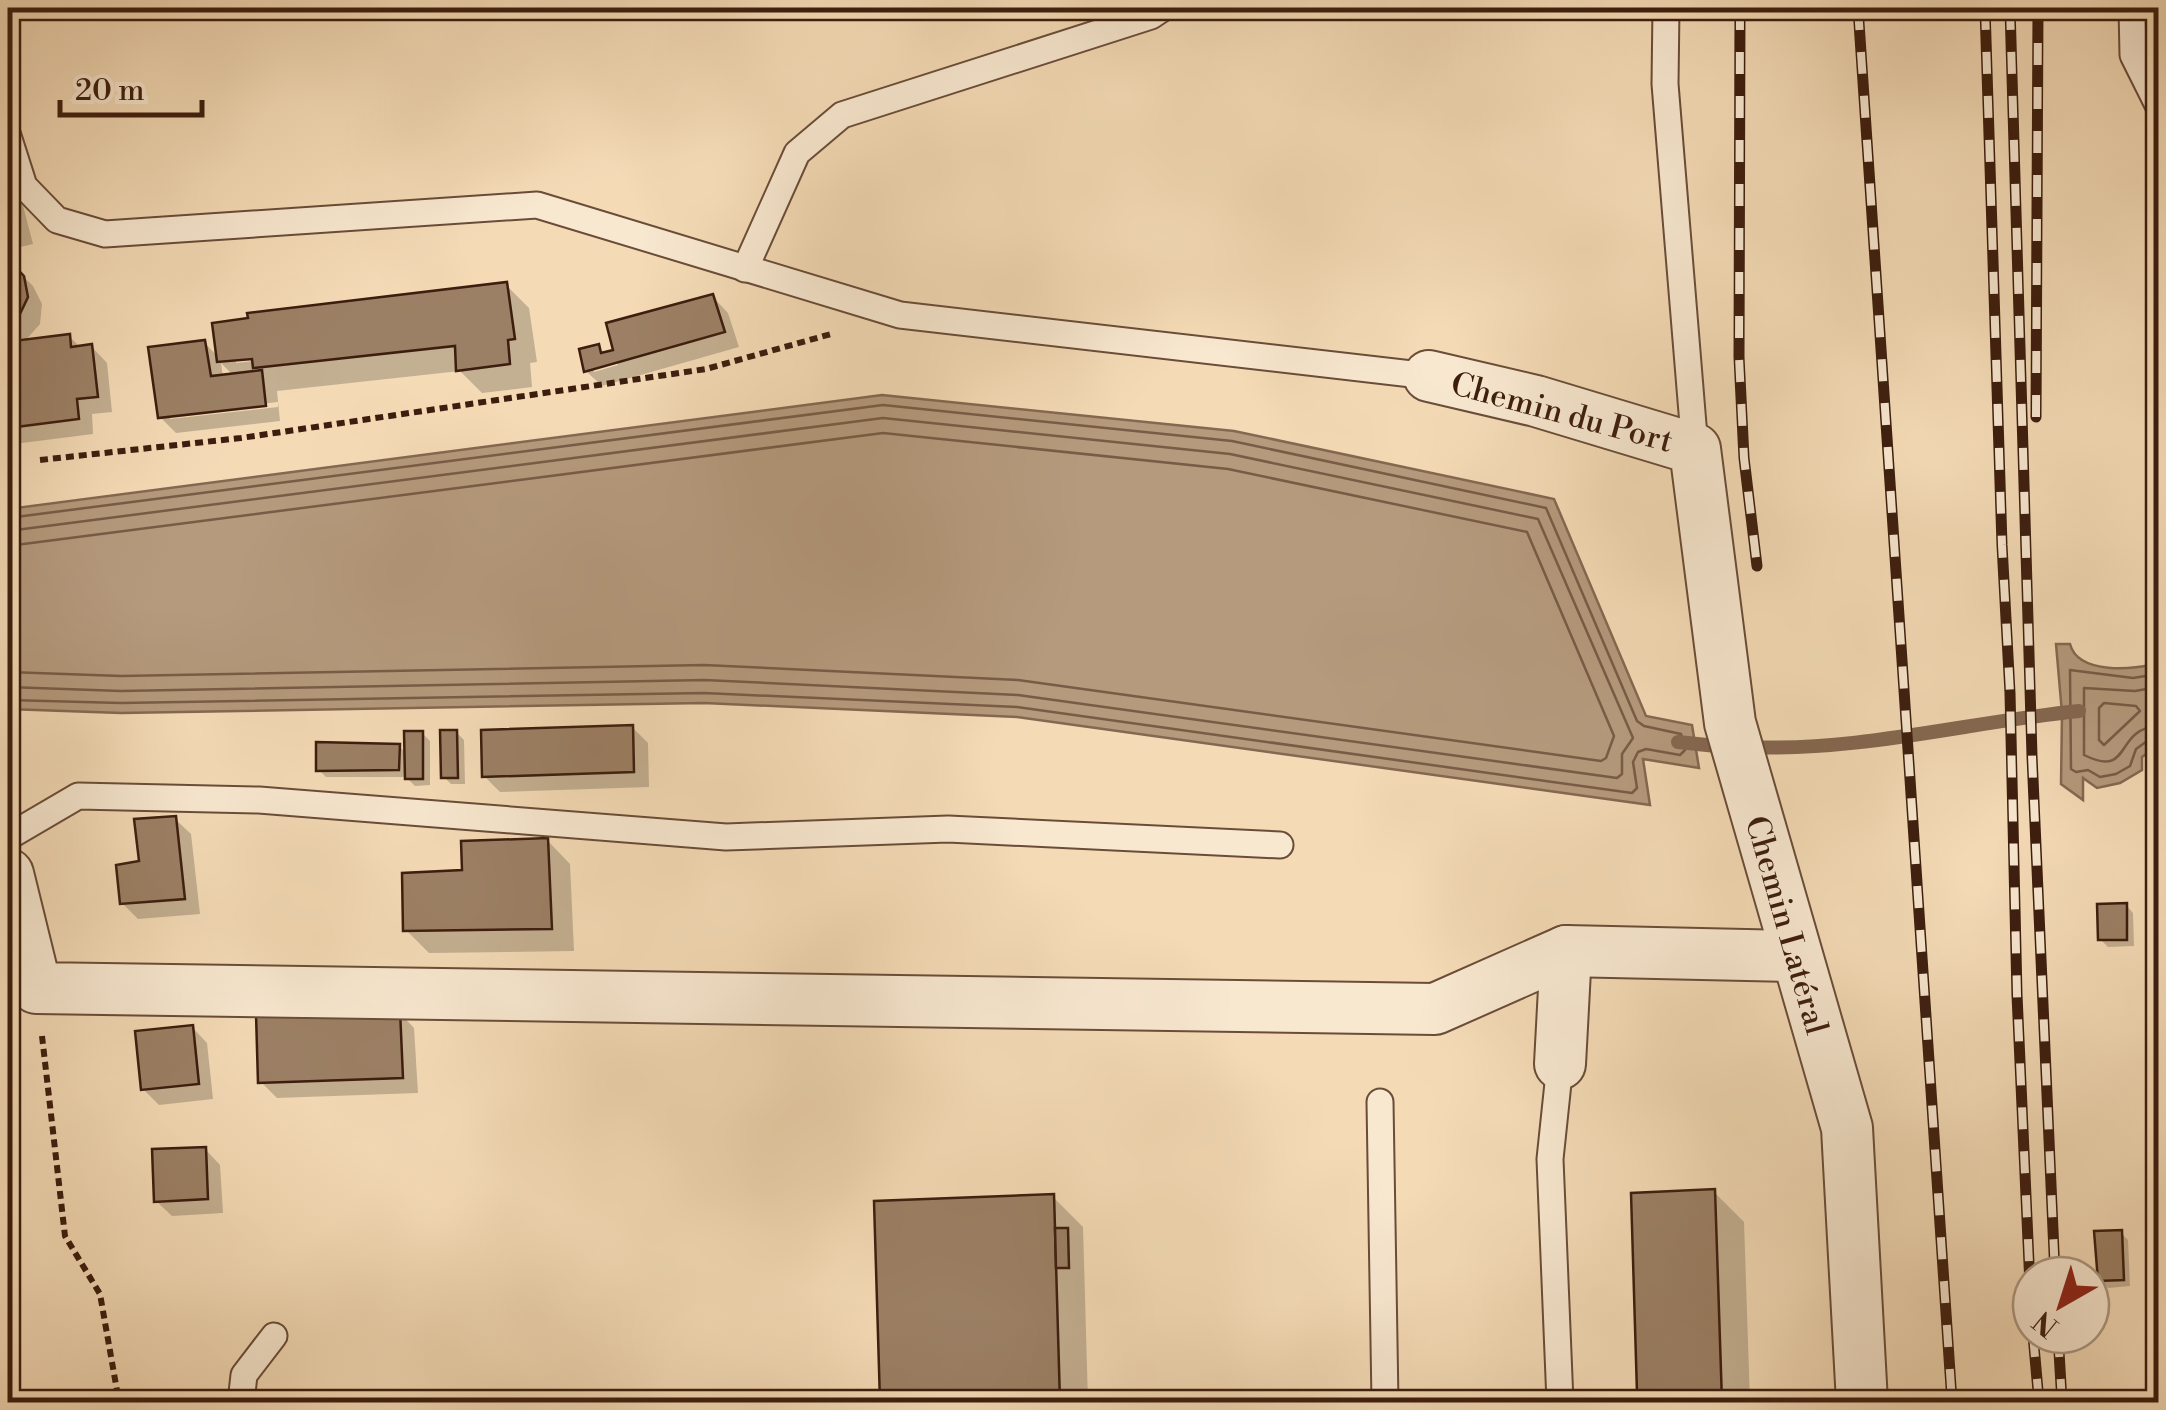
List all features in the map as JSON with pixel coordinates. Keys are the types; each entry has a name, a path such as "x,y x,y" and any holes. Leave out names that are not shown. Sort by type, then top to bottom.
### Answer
{"street":[{"name":"Chemin du Port","path":"1428,376 1536,401 1695,449"},
{"name":"Chemin Latéral","path":"1695,449 1730,723 1846,1128 1862,1402"},
{"path":"8,874 36,988 1435,1009 1566,951 1796,956"},
{"path":"1560,1064 1566,951"}],"lane":[{"path":"745,269 797,153 842,115 1151,16 1164,8"},
{"path":"1666,8 1665,84 1695,449"},
{"path":"2132,8 2133,55 2158,105"},
{"path":"8,136 24,186 57,220 105,234 536,205 900,315 1428,376"},
{"path":"8,837 78,796 259,800 726,837 948,830 1280,844"},
{"path":"1545,1402 1560,1402 1550,1159 1560,1064"},
{"path":"1380,1102 1385,1402"},
{"path":"241,1402 244,1375 274,1336"}],"path":[{"path":"40,460 242,438 706,370 900,315"},
{"path":"36,988 65,1236 100,1294 119,1402"}],"water":[{"path":"882,395 1234,431 1554,499 1646,716 1692,725 1699,768 1643,759 1650,805 1017,717 704,703 121,713 8,709 8,509"},
{"path":"2056,644 2070,644 2084,661 2108,668 2158,663 2158,746 2142,757 2142,770 2120,783 2097,788 2083,778 2083,800 2061,784 2062,713"}],"building":[{"path":"8,259 24,276 28,297 19,316 8,325"},
{"path":"507,282 515,339 508,340 510,364 456,371 455,346 253,368 252,359 217,362 212,323 248,318 247,313"},
{"path":"713,294 725,332 584,372 579,349 599,344 601,353 613,350 606,323"},
{"path":"70,334 71,347 92,344 98,397 77,399 79,419 8,428 8,391 17,390 13,341"},
{"path":"205,340 211,376 262,370 266,406 158,418 148,347"},
{"path":"633,725 634,772 482,777 481,730"},
{"path":"440,730 457,730 458,778 441,778"},
{"path":"404,731 423,731 423,779 405,779"},
{"path":"316,742 400,744 399,770 316,771"},
{"path":"176,816 185,899 120,904 116,865 139,861 134,819"},
{"path":"548,838 552,929 403,931 402,873 462,870 461,841"},
{"path":"2127,903 2127,940 2098,940 2097,904"},
{"path":"400,1010 403,1078 258,1083 256,1014"},
{"path":"193,1025 199,1084 141,1090 135,1031"},
{"path":"206,1147 208,1199 154,1202 152,1149"},
{"path":"1715,1189 1722,1402 1658,1402 1658,1393 1637,1393 1631,1193"},
{"path":"1054,1194 1060,1402 880,1402 874,1201"},
{"path":"1055,1228 1068,1228 1069,1268 1056,1268"},
{"path":"2122,1230 2124,1280 2111,1280 2111,1255 2096,1255 2094,1231"}],"waterway":[{"path":"1748,747 1872,741 2079,711"},
{"path":"1678,742 1726,747"}],"railway":[{"path":"1740,8 1739,357 1744,458 1757,566"},
{"path":"1858,8 1952,1402"},
{"path":"1985,8 2029,1255"},
{"path":"2010,8 2032,756 2054,1255"},
{"path":"2036,417 2038,8"},
{"path":"2035,1355 2039,1402"},
{"path":"2059,1355 2062,1402"}]}
